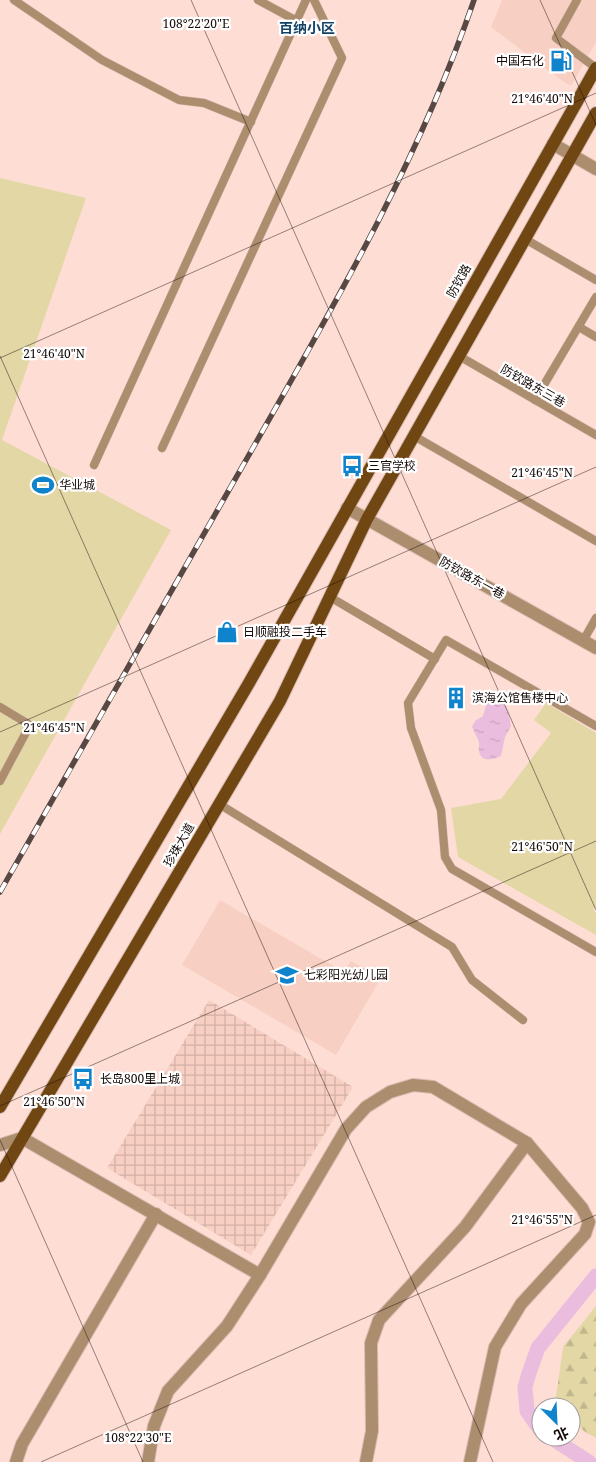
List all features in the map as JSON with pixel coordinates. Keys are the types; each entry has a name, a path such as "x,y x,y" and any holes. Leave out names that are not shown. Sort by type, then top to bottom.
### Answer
{"main road":[{"name":"防钦路","path":"347,508 596,68"},
{"path":"366,519 596,113"},
{"name":"珍珠大道","path":"0,1107 249,683 347,508"},
{"name":"珍珠大道","path":"0,1176 280,701 366,519"}],"street":[{"path":"553,144 596,169"},
{"name":"防钦路东一巷","path":"347,508 596,648"},
{"path":"148,1462 154,1426 168,1391 227,1326 346,1130 366,1107 390,1092 413,1085 433,1087 527,1143 582,1208 589,1222 585,1234 521,1304 496,1347 470,1462"},
{"path":"0,1144 22,1138 260,1274"},
{"path":"366,1462 372,1431 371,1343 379,1320 465,1226 527,1143"},
{"path":"16,1462 22,1444 156,1214"}],"lane":[{"path":"14,0 102,60 178,100 204,103 250,122"},
{"path":"258,0 297,21"},
{"path":"94,465 306,0"},
{"path":"162,448 342,58 314,0"},
{"path":"577,0 556,38 596,68"},
{"path":"525,239 596,280"},
{"path":"535,400 596,297"},
{"path":"579,326 596,337"},
{"name":"防钦路东三巷","path":"459,356 596,435"},
{"path":"414,436 596,541"},
{"path":"330,597 435,659"},
{"path":"583,641 596,618"},
{"path":"596,726 446,640 408,703 411,728 441,810 446,857 452,869 596,952"},
{"path":"0,707 30,725 0,781"},
{"path":"219,804 452,947 472,980 523,1020"}],"shaded area":[{"name":"中国石化","path":"502,0 596,0 596,42 571,86 491,27"},
{"name":"七彩阳光幼儿园","path":"220,900 344,972 351,961 381,978 336,1055 182,965"},
{"path":"209,1000 353,1087 251,1255 107,1168"}],"green space":[{"name":"华业城","path":"0,178 86,198 2,440 171,530 0,834"},
{"path":"546,703 596,733 596,907 593,909 596,913 596,935 458,857 451,808 501,799 551,733 534,720"},
{"path":"596,1306 596,1438 581,1428 581,1397 556,1397 563,1347"}],"water":[{"path":"496,695 505,704 511,726 505,737 501,756 494,759 484,759 480,754 479,742 472,727 475,721 483,716 488,699"}],"waterway":[{"path":"531,1417 527,1411 525,1387 538,1348 596,1276"},
{"path":"566,1447 589,1462"}],"railway":[{"path":"0,892 285,392 345,283 402,173 428,116 474,0"}],"place":[{"name":"中国石化","path":"561,61"},
{"name":"三官学校","path":"352,466"},
{"name":"华业城","path":"43,485"},
{"name":"日顺融投二手车","path":"227,632"},
{"name":"滨海公馆售楼中心","path":"456,698"},
{"name":"七彩阳光幼儿园","path":"287,975"},
{"name":"长岛800里上城","path":"83,1079"}],"district":[{"name":"百纳小区","path":"307,28"}]}
